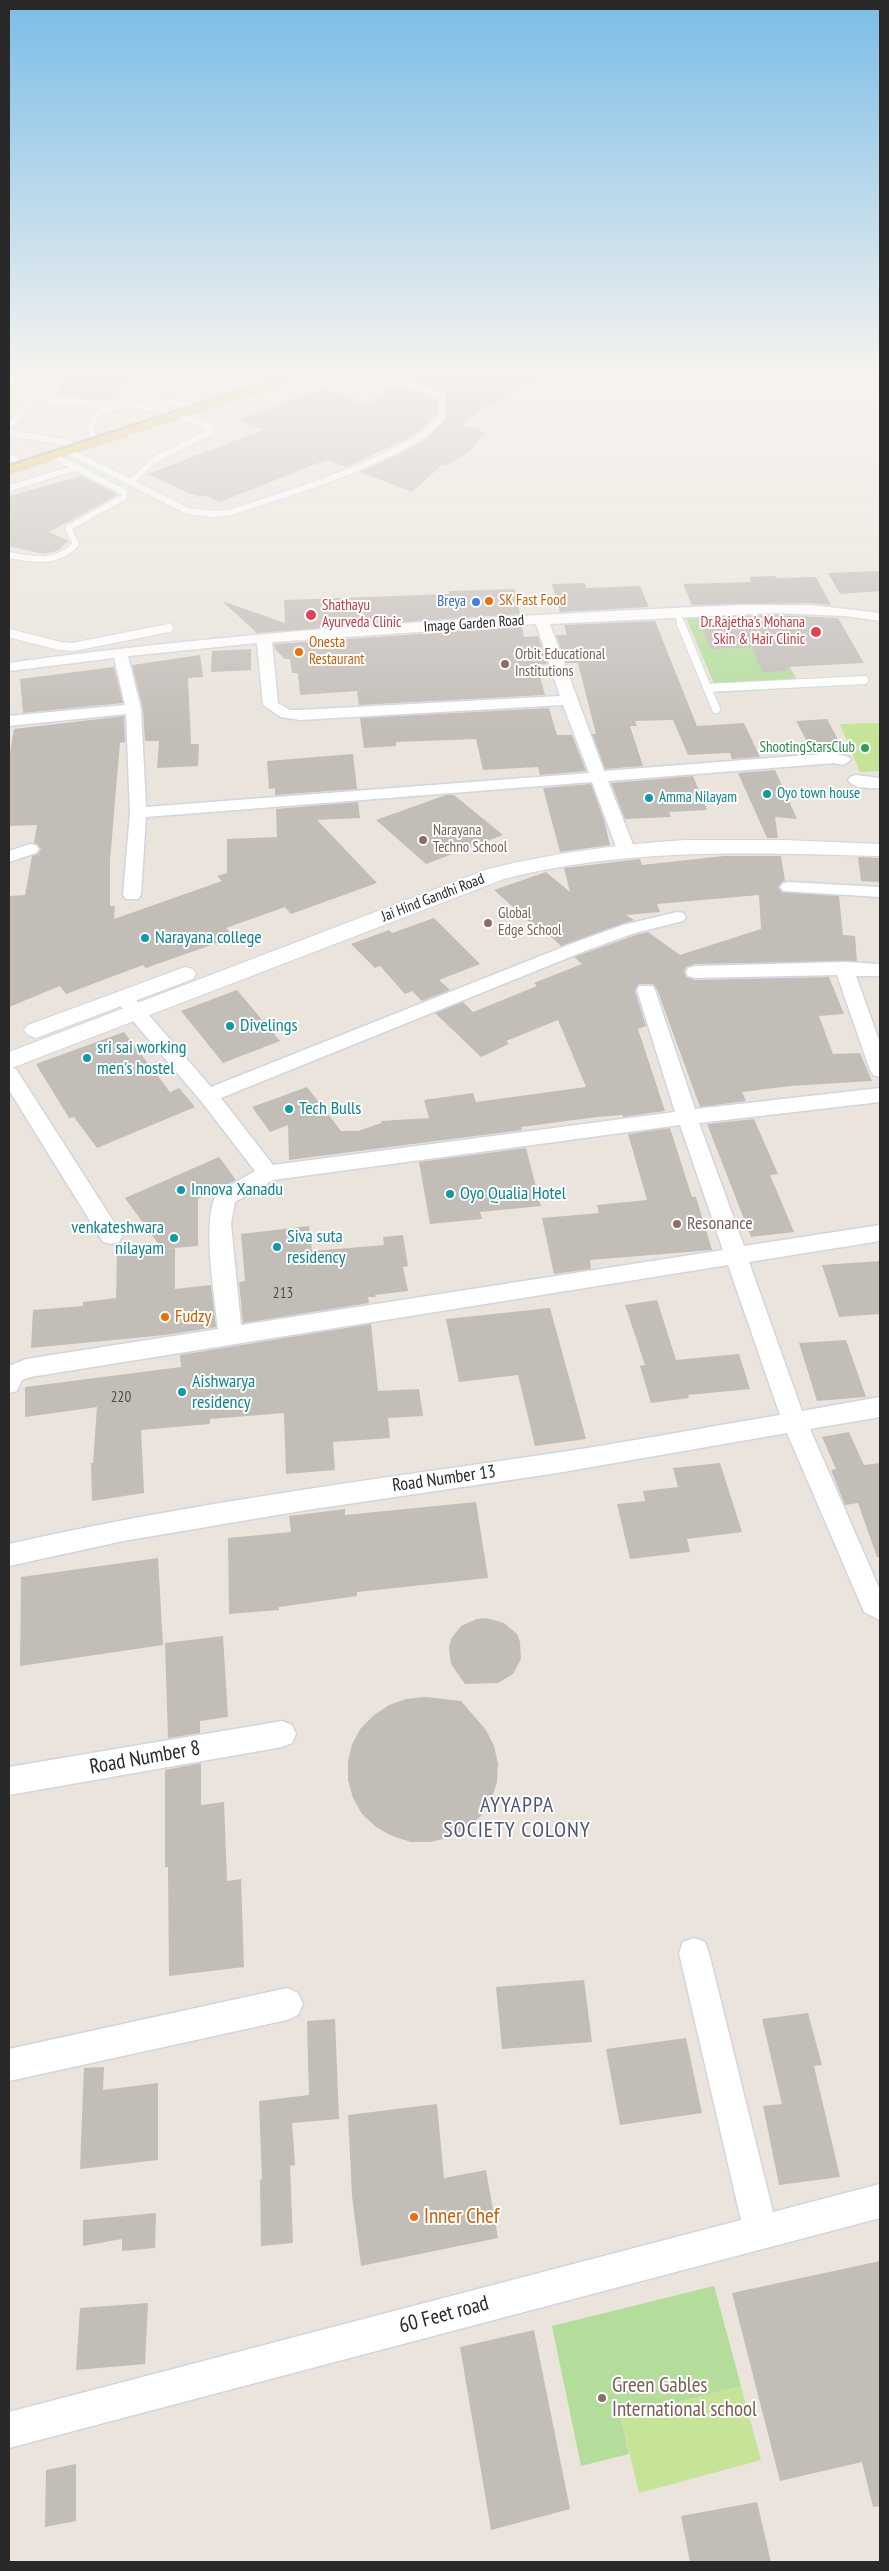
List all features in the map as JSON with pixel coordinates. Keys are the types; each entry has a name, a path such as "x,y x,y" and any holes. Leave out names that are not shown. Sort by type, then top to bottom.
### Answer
{"street":[{"name":"Image Garden Road","path":"9,667 120,651 264,637 542,620 806,609 880,617"},
{"path":"542,620 569,700 625,845"},
{"path":"264,637 271,705 286,714 300,715 569,700"},
{"path":"120,651 133,709 138,813 132,895"},
{"path":"9,721 133,709"},
{"path":"138,813 834,758 843,760"},
{"path":"856,780 880,783"},
{"name":"Jai Hind Gandhi Road","path":"9,1041 129,1005 496,874 561,858 625,845 726,834 880,838"},
{"name":"Jai Hind Gandhi Road","path":"625,845 687,847 765,845 880,850"},
{"path":"9,857 30,849"},
{"path":"789,887 880,892"},
{"path":"208,1096 579,947 629,929 677,917"},
{"path":"695,972 844,968 880,970"},
{"path":"844,968 880,1070"},
{"path":"646,990 687,1117 794,1421 873,1604 880,1608"},
{"path":"129,1005 208,1096 268,1173"},
{"name":"Jai Hind Gandhi Road","path":"9,1061 129,1005"},
{"path":"9,1074 111,1236"},
{"path":"230,1336 220,1224 225,1198 268,1173 687,1117 880,1095"},
{"path":"9,1384 13,1374 26,1368 880,1234"},
{"name":"Road Number 13","path":"9,1555 123,1530 308,1499 557,1464 880,1407"},
{"name":"Road Number 8","path":"9,1781 282,1734"},
{"path":"694,1953 761,2232"},
{"path":"9,2065 287,2004"},
{"name":"60 Feet road","path":"9,2430 880,2201"}],"lane":[{"path":"9,555 44,560 66,554 76,544 68,528 124,497 124,493"},
{"path":"153,493 188,511 213,514 232,512 285,493"},
{"path":"677,614 716,710"},
{"path":"9,633 60,646 73,646 169,628"},
{"path":"142,634 151,648"},
{"path":"707,688 864,680"}],"green space":[{"path":"760,609 801,688 718,693 684,613"},
{"name":"ShootingStarsClub","path":"880,723 880,771 860,772 840,724"},
{"path":"714,2286 741,2386 621,2417 629,2454 581,2466 552,2326"},
{"path":"741,2386 761,2460 639,2493 621,2417"}],"building":[{"path":"20,493 114,493 118,495 49,532 69,541 57,551 43,554 9,546 9,496"},
{"path":"188,493 243,493 220,502 205,495 200,497"},
{"path":"880,571 880,591 840,594 828,573"},
{"path":"775,576 777,578 816,577 831,605 811,603 692,605 683,584 751,582 749,577"},
{"path":"585,583 586,588 640,586 649,607 560,612 552,584"},
{"path":"515,589 520,614 257,633 222,601 285,623 284,600 449,594 449,591"},
{"path":"775,615 838,618 864,663 786,667 788,671 762,672 752,647 711,649 698,619"},
{"path":"655,621 697,726 744,723 760,757 732,759 730,753 688,755 673,720 635,721 637,726 630,726 643,766 605,769 592,734 596,734 578,663 566,663 556,635 567,635 564,625"},
{"path":"522,627 524,637 538,636 547,664 537,665 545,695 359,705 357,691 300,695 298,673 292,673 290,659 285,659 275,649 274,644"},
{"path":"251,649 251,670 211,672 212,651"},
{"path":"200,655 203,677 188,678 191,744 199,744 198,766 157,768 159,741 145,741 143,709 132,665"},
{"path":"114,667 123,703 23,713 20,679"},
{"path":"549,708 557,735 572,735 586,771 540,775 538,767 483,770 476,739 396,742 396,746 364,748 360,718"},
{"path":"124,716 125,742 120,743 110,860 110,906 115,906 114,919 222,881 217,876 227,873 227,839 277,837 276,809 358,802 360,818 317,820 377,883 291,914 285,907 226,928 234,937 146,968 143,965 66,994 60,986 9,1007 9,896 25,895 32,856 38,854 41,849 34,843 37,825 9,826 9,759 14,729"},
{"path":"827,719 841,745 810,747 796,721"},
{"path":"353,754 357,789 275,795 275,788 269,789 267,761"},
{"name":"Oyo town house","path":"775,770 797,819 775,817 778,838 767,838 738,773"},
{"path":"693,776 707,810 669,812 671,817 625,819 611,783"},
{"path":"591,784 604,820 610,845 560,852 543,788"},
{"path":"446,795 454,795 503,835 426,864 376,820"},
{"path":"724,856 781,856 785,881 778,887 782,892 839,896 843,935 855,936 857,961 695,964 686,967 684,971 686,977 695,980 829,977 844,1014 819,1016 833,1054 860,1053 872,1081 790,1086 742,1092 746,1101 700,1107 657,989 653,984 639,984 635,991 646,1026 638,1029 665,1111 623,1117 622,1115 597,1117 521,1127 522,1130 289,1160 288,1125 270,1132 252,1107 307,1087 341,1131 358,1131 381,1123 381,1121 429,1118 424,1100 473,1093 476,1102 586,1087 558,1020 506,1041 509,1044 481,1057 435,1013 463,1002 473,1012 537,986 534,983 582,964 574,957 636,935 648,932 680,955 761,929 759,895 657,904 660,912 626,915 634,920 561,946 548,934 545,936 494,890 546,872 570,892 564,868 640,859 642,865"},
{"path":"858,857 880,858 880,882 861,881"},
{"path":"434,918 480,964 439,980 450,990 422,1001 412,991 405,994 380,966 375,968 351,944 389,930 392,933"},
{"name":"Divelings","path":"237,990 280,1041 223,1063 181,1011"},
{"path":"124,1032 170,1092 179,1088 195,1107 97,1148 74,1117 69,1118 36,1064"},
{"path":"754,1119 778,1174 770,1175 794,1232 751,1237 707,1124"},
{"path":"670,1128 692,1197 696,1197 712,1250 590,1260 591,1269 554,1274 542,1218 599,1213 597,1205 647,1200 628,1134"},
{"path":"526,1148 541,1206 480,1212 482,1219 430,1224 419,1162"},
{"name":"Innova Xanadu","path":"219,1157 236,1180 198,1199 198,1246 162,1249 125,1198"},
{"path":"309,1226 312,1251 384,1245 383,1237 403,1235 408,1266 403,1267 408,1291 368,1297 369,1303 243,1323 239,1282 245,1281 241,1234"},
{"path":"175,1248 175,1289 211,1285 216,1327 165,1335 31,1348 33,1310 83,1306 83,1302 116,1298 117,1253"},
{"path":"880,1261 880,1314 839,1317 822,1265"},
{"path":"657,1300 676,1360 739,1354 750,1389 688,1395 689,1398 651,1403 640,1366 645,1365 625,1305"},
{"path":"550,1308 586,1439 535,1446 518,1375 459,1382 446,1319"},
{"path":"371,1324 378,1391 419,1389 423,1416 388,1418 390,1438 333,1442 335,1470 286,1474 284,1413 210,1419 210,1424 141,1430 144,1493 92,1501 91,1463 93,1463 97,1407 25,1417 25,1387 181,1367 180,1355"},
{"path":"846,1340 866,1397 817,1401 799,1343"},
{"path":"849,1432 864,1465 880,1463 880,1557 877,1557 858,1503 845,1505 831,1470 836,1469 822,1437"},
{"path":"720,1463 742,1532 687,1539 690,1552 630,1559 617,1504 645,1501 643,1491 678,1487 673,1468"},
{"path":"476,1502 488,1578 357,1592 357,1596 279,1607 279,1610 229,1614 228,1538 291,1532 289,1516 345,1509 345,1515"},
{"path":"158,1558 163,1645 20,1666 21,1577"},
{"path":"486,1618 504,1623 517,1634 520,1642 521,1659 513,1674 498,1683 465,1684 451,1664 449,1648 451,1639 461,1626 477,1619"},
{"path":"223,1636 228,1717 200,1721 200,1733 168,1738 165,1643"},
{"path":"425,1697 461,1701 486,1730 494,1746 498,1764 497,1782 491,1800 481,1816 467,1828 450,1837 431,1842 411,1842 392,1836 376,1827 362,1814 353,1798 348,1780 348,1761 352,1744 361,1728 374,1715 389,1705 406,1699"},
{"path":"201,1763 201,1805 224,1802 227,1881 241,1879 244,1967 169,1976 168,1867 165,1867 165,1770"},
{"path":"584,1980 592,2042 502,2049 496,1987"},
{"path":"808,2013 822,2065 814,2066 840,2177 779,2185 763,2106 782,2104 762,2019"},
{"path":"335,2019 339,2119 292,2123 295,2165 290,2166 293,2243 261,2246 260,2180 262,2179 259,2101 309,2095 307,2021"},
{"path":"686,2038 702,2113 620,2125 606,2049"},
{"path":"104,2067 103,2090 158,2083 158,2160 80,2169 84,2068"},
{"path":"437,2104 444,2178 486,2170 498,2238 361,2266 352,2196 348,2115"},
{"path":"156,2213 155,2248 122,2251 122,2239 83,2246 83,2220"},
{"path":"880,2261 880,2506 873,2507 862,2462 780,2481 732,2293"},
{"path":"148,2303 145,2364 76,2370 80,2308"},
{"path":"534,2330 570,2509 491,2530 460,2347"},
{"path":"76,2464 76,2521 45,2527 46,2470"},
{"path":"757,2502 771,2562 690,2562 681,2516"}],"place":[{"name":"SK Fast Food","path":"489,601"},
{"name":"Breya","path":"476,602"},
{"name":"Shathayu Ayurveda Clinic","path":"311,615"},
{"name":"Dr.Rajetha's Mohana Skin & Hair Clinic","path":"816,632"},
{"name":"Onesta Restaurant","path":"299,652"},
{"name":"Orbit Educational Institutions","path":"505,664"},
{"name":"ShootingStarsClub","path":"865,748"},
{"name":"Oyo town house","path":"767,794"},
{"name":"Amma Nilayam","path":"649,798"},
{"name":"Narayana Techno School","path":"423,840"},
{"name":"Global Edge School","path":"488,923"},
{"name":"Narayana college","path":"145,938"},
{"name":"Divelings","path":"230,1026"},
{"name":"sri sai working men's hostel","path":"87,1058"},
{"name":"Tech Bulls","path":"289,1109"},
{"name":"Innova Xanadu","path":"181,1190"},
{"name":"Oyo Qualia Hotel","path":"450,1194"},
{"name":"Resonance","path":"677,1224"},
{"name":"venkateshwara nilayam","path":"174,1238"},
{"name":"Siva suta residency","path":"277,1247"},
{"name":"Fudzy","path":"165,1317"},
{"name":"Aishwarya residency","path":"182,1392"},
{"name":"Inner Chef","path":"414,2217"},
{"name":"Green Gables International school","path":"602,2398"}],"district":[{"name":"AYYAPPA SOCIETY COLONY","path":"517,1818"}]}
